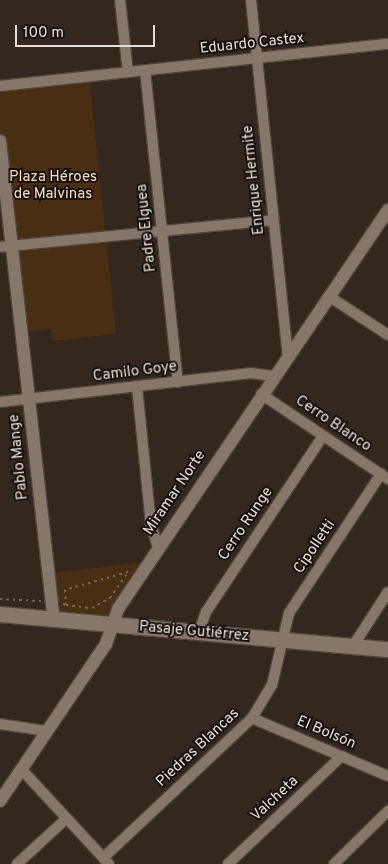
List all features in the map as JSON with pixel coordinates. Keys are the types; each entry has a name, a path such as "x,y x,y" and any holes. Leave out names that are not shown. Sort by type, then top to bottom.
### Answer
{"main road":[{"name":"Pasaje Gutiérrez","path":"0,614 388,649"}],"street":[{"path":"120,0 128,72"},
{"name":"Enrique Hermite","path":"251,0 288,356"},
{"name":"Eduardo Castex","path":"0,86 257,60 388,44"},
{"name":"Padre Elguea","path":"145,70 178,382"},
{"name":"Pablo Mange","path":"0,141 6,247 29,399 54,620"},
{"name":"Miramar Norte","path":"0,801 106,644 118,609 158,548 273,376 330,297 388,210"},
{"path":"6,247 162,229 273,220"},
{"path":"330,297 388,335"},
{"name":"Camilo Goye","path":"0,402 251,373 273,376"},
{"path":"137,387 151,524 158,548"},
{"name":"Cerro Blanco","path":"261,394 385,477"},
{"name":"Cerro Runge","path":"199,632 206,612 323,436"},
{"name":"Cipolletti","path":"281,640 289,613 385,477"},
{"path":"353,646 388,592"},
{"name":"Piedras Blancas","path":"106,861 252,718 272,685 281,640"},
{"name":"El Bolsón","path":"252,718 388,776"},
{"path":"0,724 47,731"},
{"name":"Valcheta","path":"228,864 342,756"},
{"path":"22,770 106,861"},
{"path":"334,864 388,812"},
{"path":"17,864 66,819"}],"path":[{"path":"0,598 92,608 110,598 128,572 65,590 66,605"}],"green space":[{"name":"Plaza Héroes de Malvinas","path":"89,77 116,334 53,341 51,329 21,332 0,141 0,86"},
{"path":"144,562 111,621 56,618 52,573"}]}
